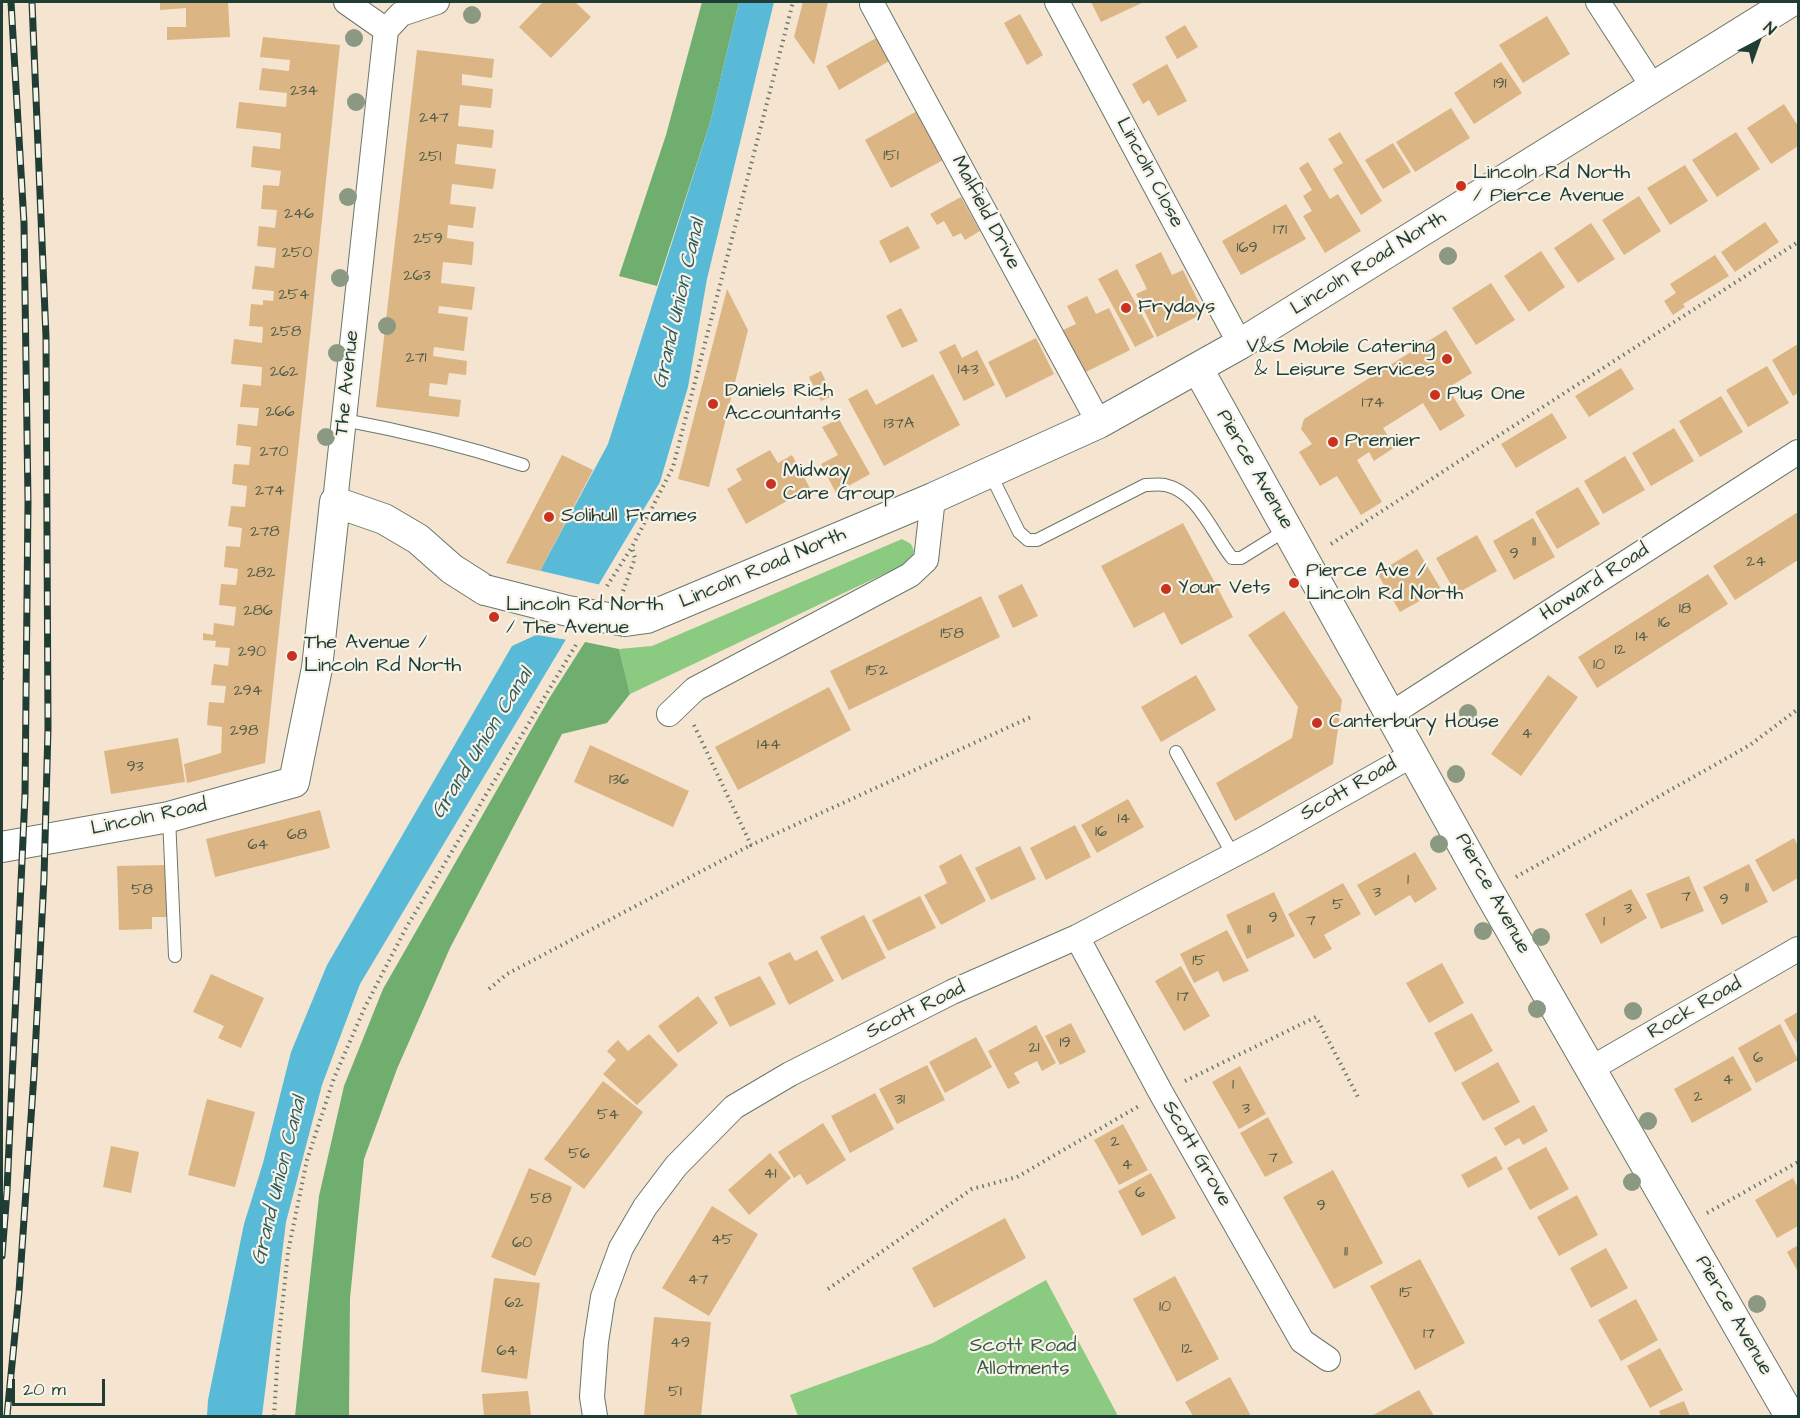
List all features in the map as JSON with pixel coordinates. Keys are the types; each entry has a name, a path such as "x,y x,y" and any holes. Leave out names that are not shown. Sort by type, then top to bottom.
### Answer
{"street":[{"path":"346,2 386,30 401,14 437,2"},
{"name":"Lincoln Close","path":"1058,2 1240,344"},
{"path":"1598,2 1653,87"},
{"name":"Lincoln Road North","path":"335,502 384,519 418,539 452,569 485,590 568,611 625,621 647,618 933,498 1099,423 1240,344 1790,2"},
{"name":"Malfield Drive","path":"872,4 1099,423"},
{"name":"The Avenue","path":"294,782 317,668 386,30"},
{"name":"Pierce Avenue","path":"1198,369 1489,892 1790,1416"},
{"name":"Howard Road","path":"1391,714 1798,452"},
{"path":"676,707 695,689 910,574 926,560 933,498"},
{"name":"Scott Road","path":"595,1416 592,1397 596,1342 603,1297 621,1248 645,1207 676,1166 734,1107 790,1074 952,992 1077,937 1233,855 1414,754"},
{"name":"Lincoln Road","path":"2,847 169,817 294,782"},
{"name":"Scott Grove","path":"1077,937 1161,1093 1302,1341 1328,1359"},
{"name":"Rock Road","path":"1592,1068 1798,950"}],"lane":[{"path":"344,420 379,426 523,465"},
{"path":"990,473 1019,532 1028,540 1037,540 1146,485 1165,485 1184,493 1195,504 1232,558 1241,558 1287,529"},
{"path":"1176,752 1233,855"},
{"path":"169,817 175,956"}],"path":[{"path":"604,590 632,547 673,467 793,2"},
{"path":"2,198 5,365 2,682"},
{"path":"1305,560 1798,242"},
{"path":"632,547 635,558"},
{"path":"274,1416 279,1336 288,1252 307,1160 334,1078 364,1009 406,928 577,642"},
{"path":"676,707 751,845"},
{"path":"1489,892 1750,745 1798,709"},
{"path":"489,990 507,974 751,845 1033,716"},
{"path":"828,1289 972,1190 1017,1177 1161,1093 1316,1017 1358,1097"},
{"path":"1682,1226 1798,1162"}],"green space":[{"path":"702,2 739,2 710,123 657,286 619,276 666,135"},
{"path":"902,539 911,544 914,551 912,560 630,694 619,649 652,646"},
{"path":"585,642 619,649 630,694 607,723 562,734 450,948 397,1069 364,1159 350,1298 349,1416 295,1416 319,1196 344,1086 383,989 550,697"},
{"name":"Scott Road Allotments","path":"1046,1280 1118,1416 798,1416 790,1395 933,1343"}],"water":[{"name":"Grand Union Canal","path":"739,2 774,2 707,279 688,387 660,482 360,984 322,1085 286,1222 262,1416 207,1416 208,1400 244,1224 263,1163 291,1052 327,965 512,646 536,635 571,581 540,571 608,444 710,123"}],"pier":[{"path":"537,570 601,585 568,640 531,634 534,633 567,583 539,574"}],"building":[{"path":"160,2 228,2 230,37 167,40 167,27 186,27 186,8 160,10"},
{"path":"543,2 575,2 591,17 551,58 519,27"},
{"path":"803,2 828,2 814,65 794,37"},
{"path":"1091,2 1144,2 1101,22"},
{"path":"1020,14 1043,55 1027,65 1004,23"},
{"path":"1547,16 1570,54 1523,83 1499,45"},
{"path":"1185,25 1198,47 1177,59 1165,37"},
{"path":"885,33 898,56 839,90 826,66"},
{"path":"263,37 340,45 265,763 187,783 184,764 221,753 222,727 207,725 209,702 224,703 226,686 211,685 214,664 228,666 230,648 215,647 216,641 203,640 203,633 213,635 214,623 234,626 236,607 219,605 221,584 236,585 237,579 238,569 224,567 226,546 240,547 242,528 228,526 231,506 245,507 247,486 232,484 234,464 249,465 251,447 236,445 238,424 257,426 259,408 240,407 243,384 261,386 262,367 231,364 234,339 262,343 263,327 249,326 251,304 263,305 263,300 273,301 274,291 252,289 255,266 274,268 276,248 257,246 259,226 275,228 277,210 261,209 263,185 279,186 281,171 251,167 253,146 280,149 281,133 236,128 239,102 286,107 287,93 259,90 262,68 289,71 290,60 260,57"},
{"path":"417,50 494,59 492,78 462,74 462,85 493,89 491,108 460,105 458,126 494,130 492,148 457,144 455,164 496,169 493,189 452,184 450,204 476,207 473,228 448,225 447,238 474,242 472,265 443,262 441,283 475,287 472,310 439,306 438,313 468,317 464,351 434,347 433,356 467,361 466,375 449,373 447,385 430,383 429,390 429,396 461,400 459,417 376,407"},
{"path":"1501,62 1522,93 1474,124 1454,93"},
{"path":"1167,64 1187,101 1158,116 1149,100 1143,104 1132,84"},
{"path":"1784,104 1798,126 1798,146 1771,164 1747,128"},
{"path":"1451,108 1470,138 1415,172 1396,142"},
{"path":"919,110 945,159 891,188 865,140"},
{"path":"1340,132 1382,201 1361,215 1333,169 1343,163 1328,139"},
{"path":"1736,132 1760,169 1717,197 1692,160"},
{"path":"1393,143 1411,172 1383,189 1365,160"},
{"path":"1308,162 1330,199 1338,194 1361,231 1325,253 1303,216 1312,211 1303,196 1312,190 1299,168"},
{"path":"1685,165 1708,201 1670,225 1647,188"},
{"path":"1639,196 1661,231 1624,255 1602,220"},
{"path":"961,197 980,231 965,240 961,233 953,237 944,221 937,225 930,214"},
{"path":"1286,204 1306,239 1241,275 1222,241"},
{"path":"1765,222 1779,242 1735,272 1721,252"},
{"path":"1591,223 1615,259 1578,283 1554,248"},
{"path":"908,226 920,248 890,263 879,241"},
{"path":"1541,251 1565,287 1529,312 1504,276"},
{"path":"1161,252 1172,275 1183,270 1204,313 1157,337 1136,294 1147,289 1135,265"},
{"path":"1715,255 1729,276 1683,304 1685,307 1673,315 1664,301 1676,293 1670,284"},
{"name":"Frydays","path":"1117,269 1154,337 1135,347 1098,279"},
{"path":"1491,283 1515,320 1476,345 1452,308"},
{"name":"Daniels Rich Accountants","path":"727,289 748,330 709,487 678,479"},
{"path":"1087,296 1096,314 1109,308 1130,350 1084,373 1063,330 1076,324 1067,306"},
{"path":"901,308 918,341 902,348 886,316"},
{"path":"1446,330 1472,373 1448,388 1465,416 1440,431 1423,403 1383,428 1395,447 1374,461 1369,452 1357,460 1382,502 1361,515 1337,476 1320,486 1299,452 1312,444 1301,429 1304,419"},
{"path":"1036,338 1054,374 1006,398 988,362"},
{"path":"955,344 962,358 977,350 995,385 964,401 939,352"},
{"path":"1798,344 1798,393 1793,396 1772,360"},
{"path":"1767,366 1789,403 1748,427 1726,390"},
{"path":"1621,368 1634,389 1589,417 1575,396"},
{"path":"821,371 833,396 821,401 809,377"},
{"path":"933,374 960,425 884,466 848,399 867,389 876,405"},
{"path":"1721,396 1743,432 1700,457 1679,421"},
{"path":"1552,413 1567,438 1516,468 1501,444"},
{"path":"839,419 870,474 836,493 821,464 838,455 822,427"},
{"path":"1674,428 1694,461 1651,486 1632,453"},
{"name":"Midway Care Group","path":"770,450 778,463 792,455 810,488 746,524 727,489 742,480 736,469"},
{"name":"Solihull Frames","path":"562,455 593,470 540,571 506,563"},
{"path":"1625,456 1645,490 1603,514 1584,481"},
{"path":"1578,487 1600,524 1557,549 1535,512"},
{"path":"1798,512 1798,560 1735,600 1713,566"},
{"path":"1533,518 1555,557 1514,580 1493,541"},
{"name":"Your Vets","path":"1183,523 1233,617 1181,645 1164,612 1134,628 1101,566"},
{"path":"1477,535 1497,571 1456,594 1436,558"},
{"path":"1417,549 1441,589 1400,612 1377,573"},
{"path":"1708,574 1728,604 1597,688 1578,657"},
{"path":"1022,584 1038,616 1013,628 998,596"},
{"path":"981,596 1000,637 849,710 830,671"},
{"name":"Canterbury House","path":"1284,611 1342,700 1333,764 1235,821 1216,783 1292,738 1298,707 1248,635"},
{"path":"1196,675 1216,710 1161,742 1141,707"},
{"path":"1548,675 1578,697 1521,776 1491,754"},
{"path":"829,687 851,730 738,790 715,747"},
{"path":"178,738 185,782 111,794 104,751"},
{"path":"590,745 689,791 673,827 574,782"},
{"path":"1128,799 1144,827 1097,853 1081,825"},
{"path":"320,810 330,848 215,877 206,839"},
{"path":"1075,825 1091,857 1046,880 1030,848"},
{"path":"1794,838 1798,846 1798,878 1773,892 1755,860"},
{"path":"1020,846 1036,879 991,900 975,868"},
{"path":"1415,852 1437,889 1415,903 1410,895 1375,916 1357,885"},
{"path":"961,854 986,901 941,925 924,895 947,883 939,866"},
{"path":"1749,864 1768,902 1722,925 1703,887"},
{"path":"166,865 167,917 152,917 152,929 119,930 117,866"},
{"path":"1689,876 1704,911 1661,929 1646,894"},
{"path":"1343,883 1361,914 1324,935 1332,949 1314,959 1288,914"},
{"path":"1631,889 1647,918 1601,944 1585,914"},
{"path":"1274,892 1295,936 1247,959 1226,915"},
{"path":"920,896 936,928 888,951 872,920"},
{"path":"864,915 886,958 842,980 820,937"},
{"path":"1227,930 1249,971 1223,982 1218,971 1194,983 1180,954"},
{"path":"817,950 834,981 789,1005 768,963 790,952 795,961"},
{"path":"1442,963 1464,1003 1429,1023 1406,983"},
{"path":"1181,966 1210,1016 1184,1031 1155,981"},
{"path":"211,974 264,998 241,1048 218,1038 224,1026 193,1012"},
{"path":"760,976 776,1004 730,1027 714,997"},
{"path":"698,996 718,1023 678,1053 658,1026"},
{"path":"1798,1012 1798,1045 1784,1020"},
{"path":"1472,1013 1493,1051 1455,1072 1434,1033"},
{"path":"1071,1023 1086,1052 1060,1065 1045,1036"},
{"path":"1780,1024 1798,1060 1756,1083 1738,1048"},
{"path":"1036,1025 1056,1063 1042,1071 1037,1061 1014,1073 1020,1083 1008,1089 988,1051"},
{"path":"649,1034 678,1065 637,1105 603,1074 616,1060 607,1051 618,1040 628,1051"},
{"path":"976,1037 992,1067 945,1093 929,1062"},
{"path":"1733,1056 1752,1090 1692,1123 1674,1089"},
{"path":"1498,1062 1520,1102 1483,1121 1461,1083"},
{"path":"927,1065 945,1100 897,1124 879,1089"},
{"path":"1240,1066 1266,1114 1239,1129 1212,1082"},
{"path":"603,1081 643,1112 584,1189 544,1159"},
{"path":"875,1093 894,1129 850,1153 831,1116"},
{"path":"207,1099 255,1112 235,1187 188,1175"},
{"path":"1534,1105 1548,1131 1523,1145 1519,1138 1505,1146 1494,1128"},
{"path":"1268,1117 1293,1163 1265,1177 1240,1133"},
{"path":"823,1123 846,1160 807,1185 800,1174 794,1178 778,1152"},
{"path":"1123,1124 1148,1170 1119,1185 1094,1140"},
{"path":"111,1146 139,1152 131,1193 103,1187"},
{"path":"1546,1147 1569,1189 1530,1210 1507,1168"},
{"path":"770,1153 791,1178 749,1215 728,1190"},
{"path":"1496,1156 1503,1169 1468,1188 1461,1175"},
{"path":"529,1168 572,1187 535,1276 491,1257"},
{"path":"1333,1170 1383,1263 1334,1289 1283,1197"},
{"path":"1151,1173 1176,1218 1142,1236 1118,1191"},
{"path":"1793,1178 1798,1188 1798,1226 1777,1238 1755,1200"},
{"path":"1577,1195 1598,1235 1559,1256 1537,1217"},
{"path":"712,1206 758,1234 709,1316 662,1288"},
{"path":"1005,1218 1026,1258 934,1308 912,1268"},
{"path":"1798,1245 1798,1272 1787,1252"},
{"path":"1606,1248 1628,1288 1591,1308 1570,1268"},
{"path":"1420,1259 1465,1343 1415,1370 1370,1286"},
{"path":"1175,1276 1219,1359 1177,1382 1133,1299"},
{"path":"494,1278 540,1283 527,1379 481,1372"},
{"path":"1636,1299 1658,1340 1621,1361 1598,1320"},
{"path":"654,1317 711,1322 701,1416 644,1415"},
{"path":"1660,1348 1683,1390 1650,1408 1627,1366"},
{"path":"1230,1377 1251,1416 1193,1416 1185,1402"},
{"path":"1419,1390 1434,1416 1371,1416 1377,1413"},
{"path":"528,1391 531,1416 484,1416 482,1394"},
{"path":"1684,1401 1690,1416 1661,1416 1659,1411"}],"railway":[{"path":"2,1256 25,795 28,502 24,223 11,2"},
{"path":"7,1416 19,1292 34,1074 44,878 48,728 46,337 32,2"}],"place":[{"name":"Lincoln Rd North / Pierce Avenue","path":"1461,186"},
{"name":"Frydays","path":"1126,308"},
{"name":"V&S Mobile Catering & Leisure Services","path":"1447,359"},
{"name":"Plus One","path":"1435,395"},
{"name":"Daniels Rich Accountants","path":"713,404"},
{"name":"Premier","path":"1333,442"},
{"name":"Midway Care Group","path":"771,484"},
{"name":"Solihull Frames","path":"549,517"},
{"name":"Pierce Ave / Lincoln Rd North","path":"1294,583"},
{"name":"Your Vets","path":"1166,589"},
{"name":"Lincoln Rd North / The Avenue","path":"494,617"},
{"name":"The Avenue / Lincoln Rd North","path":"292,656"},
{"name":"Canterbury House","path":"1317,723"}]}
